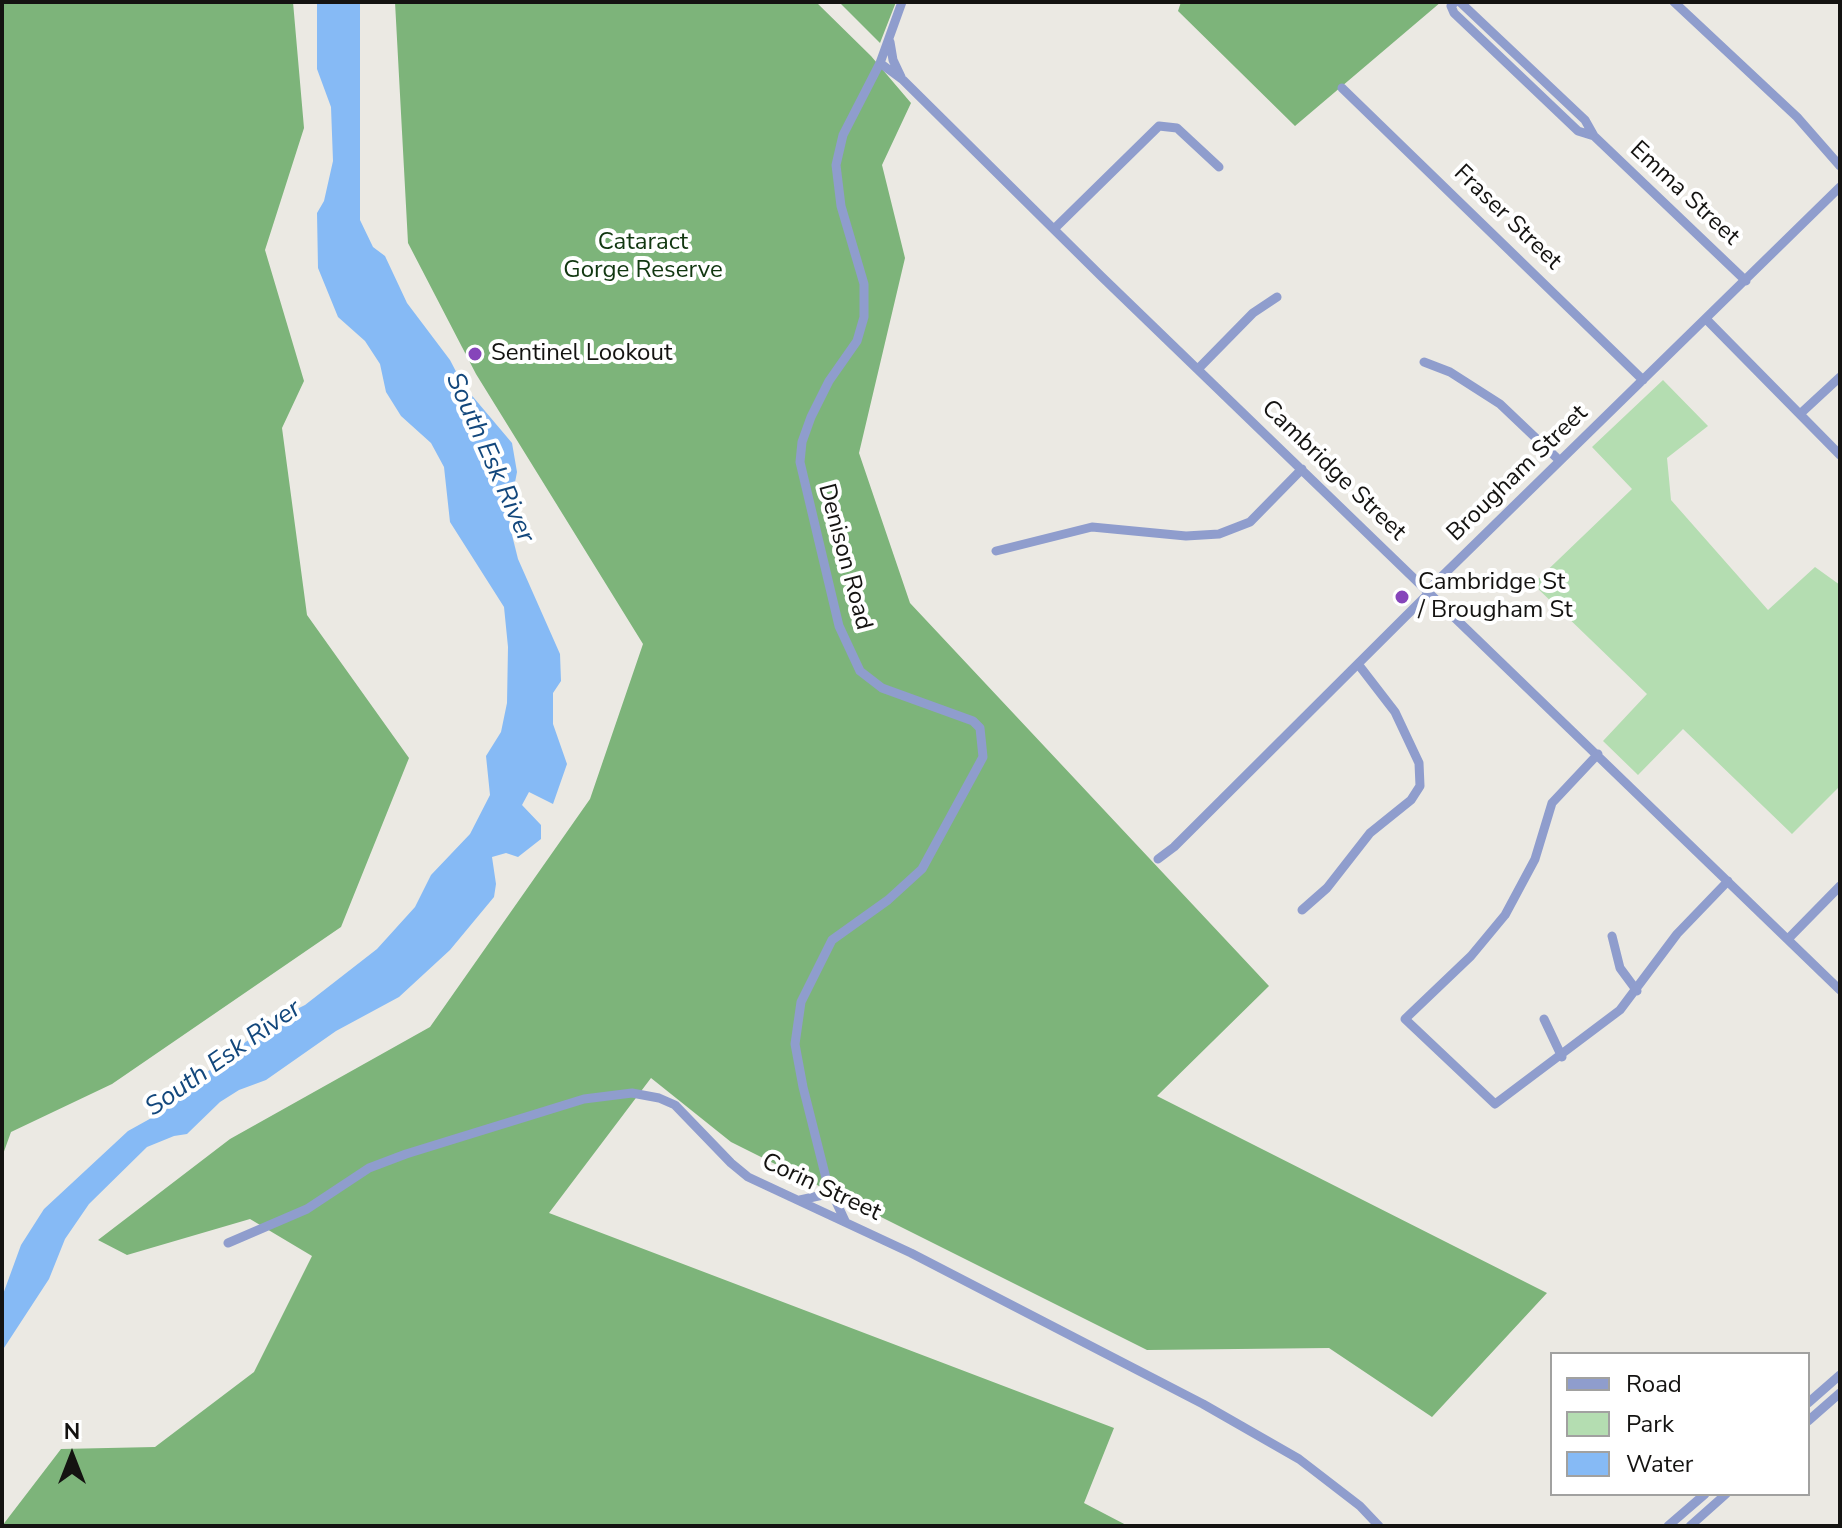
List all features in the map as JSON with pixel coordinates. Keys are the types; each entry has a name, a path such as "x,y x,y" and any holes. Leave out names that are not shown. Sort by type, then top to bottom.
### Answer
{"street":[{"name":"Denison Road","path":"845,1221 832,1193 814,1133 795,1044 801,1002 832,940 888,900 922,869 983,757 980,728 973,721 882,688 860,671 839,626 821,541 802,476 804,432 824,389 857,341 864,317 864,284 841,206 836,165 843,135 880,63 902,2"},
{"name":"Emma Street","path":"1458,2 1451,6 1454,13 1578,131 1594,136 1746,281"},
{"path":"1674,2 1797,117 1840,166"},
{"name":"Cambridge Street","path":"890,34 893,60 903,80"},
{"name":"Cambridge Street","path":"880,63 903,80 1840,990"},
{"name":"Fraser Street","path":"1342,88 1643,380"},
{"path":"1054,229 1159,126 1177,128 1219,167"},
{"name":"Brougham Street","path":"1158,859 1174,847 1560,461 1840,187"},
{"path":"1198,369 1253,313 1277,297"},
{"path":"1706,319 1840,455"},
{"path":"1424,362 1450,372 1500,404 1560,461"},
{"path":"1800,414 1840,377"},
{"path":"996,551 1092,527 1186,536 1219,534 1250,522 1302,469"},
{"path":"1302,910 1327,888 1370,833 1411,800 1420,786 1419,763 1395,712 1358,664"},
{"path":"1598,754 1552,803 1535,859 1505,915 1465,962 1405,1019 1495,1104 1607,1021 1637,991 1677,934 1728,881"},
{"path":"1788,939 1840,886"},
{"path":"1612,936 1620,968 1637,991"},
{"path":"1544,1019 1562,1057"},
{"name":"Corin Street","path":"228,1243 307,1209 369,1168 559,1106 632,1093 675,1105 748,1177 845,1221 1173,1388 1286,1451 1360,1506 1379,1526"},
{"path":"798,1200 832,1193"},
{"path":"1810,1401 1840,1375"},
{"path":"1810,1419 1840,1393"},
{"path":"1668,1526 1703,1496"},
{"path":"1690,1526 1724,1496"}],"green space":[{"path":"2,2 293,2 304,128 265,250 304,381 282,428 307,615 409,758 341,927 112,1084 11,1132 2,1157"},
{"name":"Cataract Gorge Reserve","path":"395,2 816,2 871,56 911,103 882,165 905,258 859,453 910,603 1269,986 1157,1096 1547,1293 1432,1417 1329,1348 1147,1350 731,1142 651,1078 549,1213 1114,1428 1084,1503 1128,1526 2,1526 61,1449 155,1447 254,1372 312,1256 250,1219 127,1255 98,1240 230,1139 430,1027 590,799 643,644 476,374 408,243"},
{"path":"839,2 896,2 880,43"},
{"path":"1181,2 1441,2 1295,126 1178,11"},
{"path":"1663,380 1708,426 1667,458 1671,500 1768,610 1815,567 1840,585 1840,786 1792,834 1683,729 1638,775 1603,741 1647,694 1533,584 1632,489 1592,447"}],"water":[{"name":"South Esk River","path":"317,2 360,4 360,220 373,247 385,256 407,303 450,360 463,385 512,443 517,472 509,513 510,527 518,559 560,654 561,681 553,693 553,724 567,764 553,804 529,792 522,805 541,825 541,839 518,857 506,853 492,857 496,884 494,897 450,950 399,997 336,1031 266,1080 239,1090 220,1102 187,1134 147,1147 89,1204 65,1239 49,1279 2,1351 2,1297 21,1245 44,1209 128,1131 164,1111 222,1059 279,1018 305,1005 377,949 415,907 431,875 470,834 490,795 486,756 501,732 507,703 508,647 504,607 450,522 444,467 431,443 401,416 386,392 380,364 365,341 338,317 318,268 317,213 324,201 333,161 331,107 317,69"}],"place":[{"name":"Sentinel Lookout","path":"475,354"},
{"name":"Cambridge St / Brougham St","path":"1402,597"}]}
